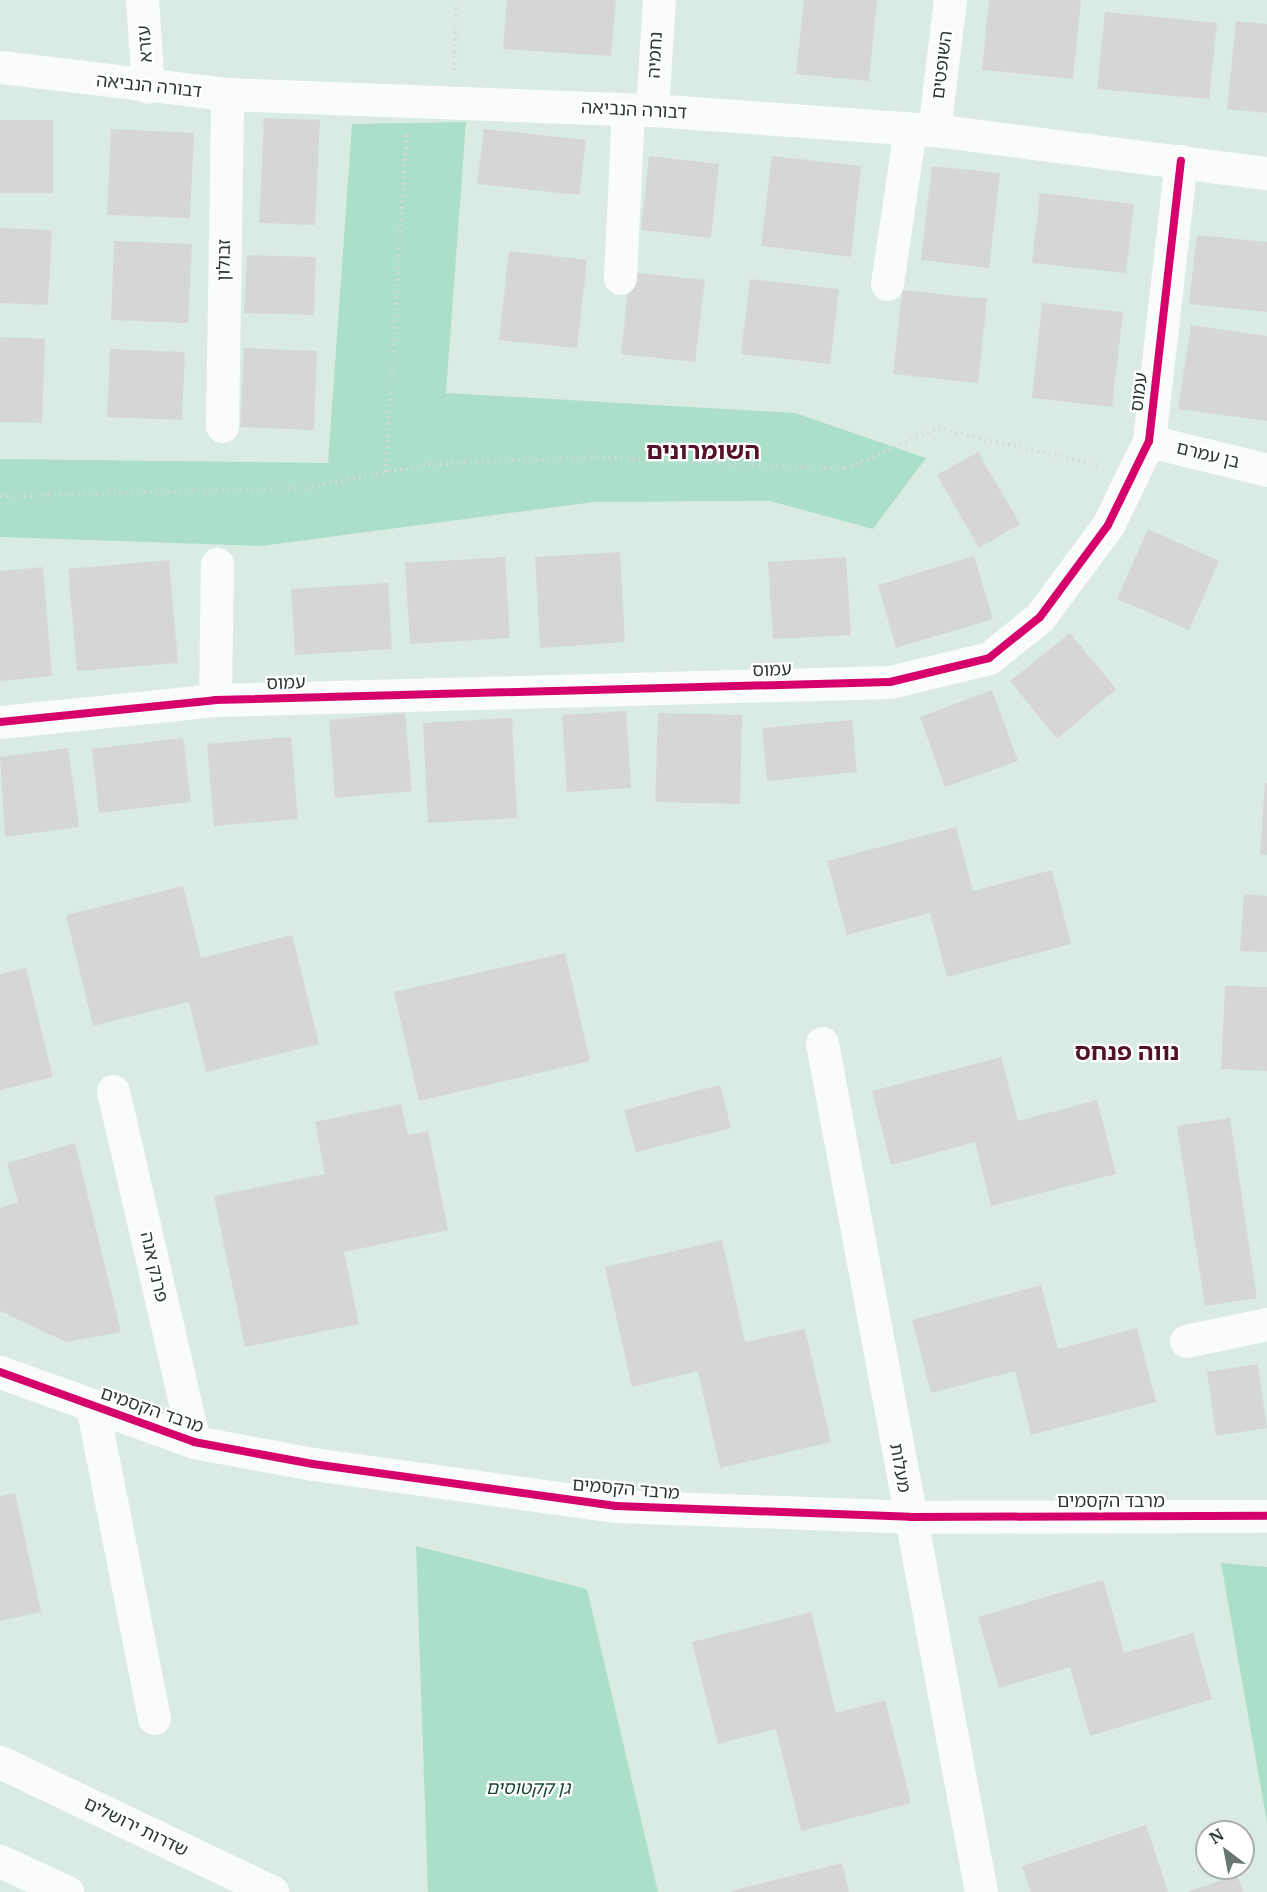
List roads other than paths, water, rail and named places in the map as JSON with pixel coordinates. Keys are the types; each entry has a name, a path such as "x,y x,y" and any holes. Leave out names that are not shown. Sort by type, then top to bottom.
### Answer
{"street":[{"name":"עזרא","path":"142,0 148,87"},
{"name":"נחמיה","path":"620,278 640,110 659,0"},
{"name":"השופטים","path":"887,284 950,0"},
{"name":"דבורה הנביאה","path":"0,68 148,87 227,94 640,110 922,129 1267,172"},
{"name":"זבולון","path":"222,426 227,94"},
{"name":"עמוס","path":"0,722 216,700 890,682 989,658 1040,617 1108,525 1149,441 1181,161"},
{"name":"בן עמרם","path":"1149,441 1267,470"},
{"path":"216,700 217,564"},
{"name":"מעלות","path":"822,1043 981,1892"},
{"name":"פרנק אנה","path":"113,1091 194,1442"},
{"path":"1186,1341 1267,1324"},
{"name":"מרבד הקסמים","path":"0,1372 194,1442 313,1464 616,1506 910,1517 1267,1516"},
{"path":"92,1405 154,1718"},
{"name":"שדרות ירושלים","path":"0,1762 273,1892"},
{"path":"0,1861 67,1892"}],"district":[{"name":"השומרונים","path":"703,451"},
{"name":"נווה פנחס","path":"1127,1052"}],"park label":[{"name":"גן קקטוסים","path":"528,1788"}]}
